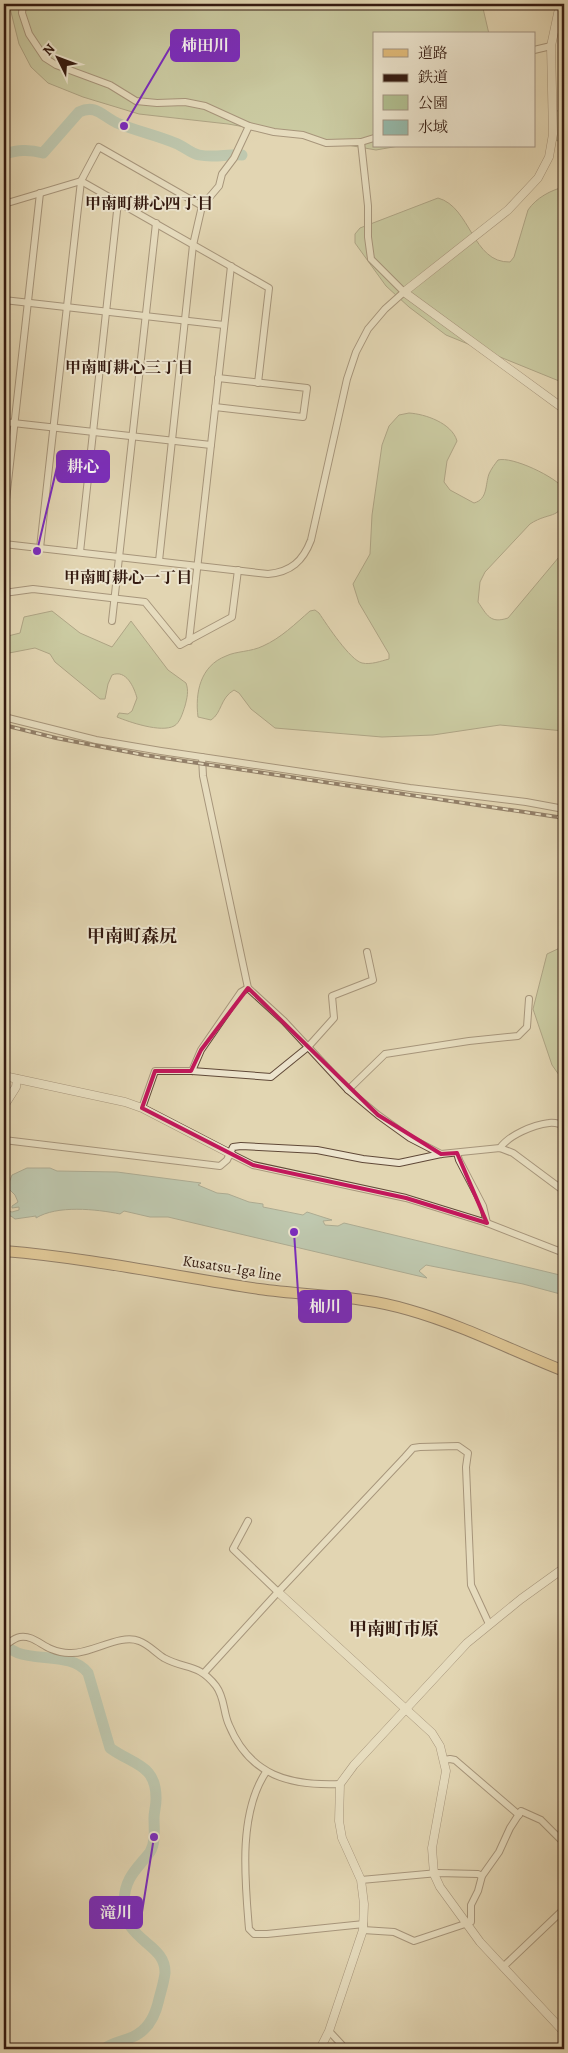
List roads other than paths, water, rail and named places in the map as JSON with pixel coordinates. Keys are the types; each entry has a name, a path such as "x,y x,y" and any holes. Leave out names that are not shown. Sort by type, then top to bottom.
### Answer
{"main road":[{"name":"Kusatsu-Iga line","path":"4,1251 152,1270 261,1289 371,1300 446,1322 564,1371"}],"street":[{"path":"23,4 22,14 29,34 45,58 56,65 110,85 136,101 185,102 205,106 249,126 274,132 303,135 326,143 361,142 373,138"},
{"path":"4,544 159,560 268,574 290,568 302,559 311,540 347,379 356,352 368,329 385,309 404,292 508,210 538,178 549,157 552,134 551,46 560,4"},
{"path":"536,50 551,46"},
{"path":"159,560 193,245 202,206 219,186 222,174 234,158 249,126"},
{"path":"361,142 368,206 368,236 371,259 404,292 564,409"},
{"path":"40,548 81,181 99,147 202,206"},
{"path":"4,204 81,181 268,288 258,383"},
{"path":"4,518 40,193"},
{"path":"80,552 118,202"},
{"path":"112,621 156,223"},
{"path":"189,641 231,266"},
{"path":"4,300 224,325"},
{"path":"215,408 303,417 306,388 218,378"},
{"path":"4,422 211,445"},
{"path":"4,594 33,589 145,602 180,644 232,617 238,570"},
{"path":"4,717 96,740 410,788 526,802 564,809"},
{"path":"202,757 203,776 248,988 284,1021 348,1090 410,1138 441,1154"},
{"path":"142,1108 155,1071 192,1071 271,1077 308,1047 334,1018 332,996 373,980 367,952"},
{"path":"192,1071 201,1050 242,992 248,988"},
{"path":"348,1090 386,1054 469,1041 518,1036 527,1026 529,999"},
{"path":"4,1076 125,1102 142,1108 252,1164 406,1198 487,1222 564,1252"},
{"path":"4,1106 16,1087 17,1079"},
{"path":"500,1148 509,1139 535,1126 550,1123 564,1125"},
{"path":"4,1140 220,1166 231,1154 233,1148 241,1146 318,1150 363,1159 399,1163 441,1154 491,1147 513,1153 564,1191"},
{"path":"458,1153 459,1160 483,1206 487,1222"},
{"path":"204,1673 405,1457 408,1451 413,1448 458,1446 468,1453 466,1467 471,1585 488,1624"},
{"path":"248,1521 233,1549 406,1709 432,1734 440,1746 446,1771 432,1848 434,1874 440,1887 480,1942 564,2032"},
{"path":"320,2049 329,2031 363,1927 364,1904 361,1880 342,1838 339,1821 340,1784 354,1766 467,1643 488,1624 564,1568"},
{"path":"4,1646 22,1636 31,1638 52,1649 71,1654 129,1639 140,1640 164,1658 198,1669 204,1673 220,1695 235,1739 244,1751 266,1772 278,1778 296,1782 320,1785 340,1784"},
{"path":"444,1760 450,1758 456,1760 520,1815"},
{"path":"266,1772 248,1817 246,1875 249,1929 254,1934 363,1927 394,1932 414,1941 422,1940 471,1922 471,1905 482,1876 499,1852 510,1828 522,1811 536,1816 564,1844"},
{"path":"361,1880 434,1874 478,1874 482,1876"},
{"path":"503,1966 564,1909"},
{"path":"329,2031 342,2045 342,2049"}],"water":[{"path":"27,1168 50,1168 57,1171 117,1172 201,1183 198,1185 217,1193 228,1194 249,1202 263,1204 263,1207 303,1215 307,1212 332,1220 323,1221 325,1225 338,1226 344,1223 564,1276 564,1295 523,1284 426,1265 419,1271 427,1278 168,1217 150,1217 124,1211 120,1214 77,1209 55,1211 36,1218 36,1216 15,1219 11,1216 4,1217 4,1210 8,1209 8,1211 12,1212 19,1210 19,1207 12,1208 18,1202 15,1195 8,1188 4,1189 4,1183 9,1183 12,1175"}],"waterway":[{"path":"4,154 23,150 43,153 79,112 90,109 117,123 178,144 196,154 205,156 242,155"},
{"path":"4,1645 18,1653 65,1660 82,1667 88,1673 110,1748 135,1762 148,1772 155,1788 153,1844 150,1852 129,1879 124,1901 125,1915 130,1925 136,1934 159,1954 165,1973 164,1980 152,2019 143,2031 104,2049"}],"railway":[{"path":"4,725 56,738 144,755 564,818"}],"place":[{"name":"柿田川","path":"124,126"},
{"name":"耕心","path":"37,551"},
{"name":"杣川","path":"294,1232"},
{"name":"滝川","path":"154,1837"}],"district":[{"name":"甲南町耕心四丁目","path":"149,204"},
{"name":"甲南町耕心三丁目","path":"129,368"},
{"name":"甲南町耕心一丁目","path":"128,578"},
{"name":"甲南町森尻","path":"132,936"},
{"name":"甲南町市原","path":"394,1629"}]}
